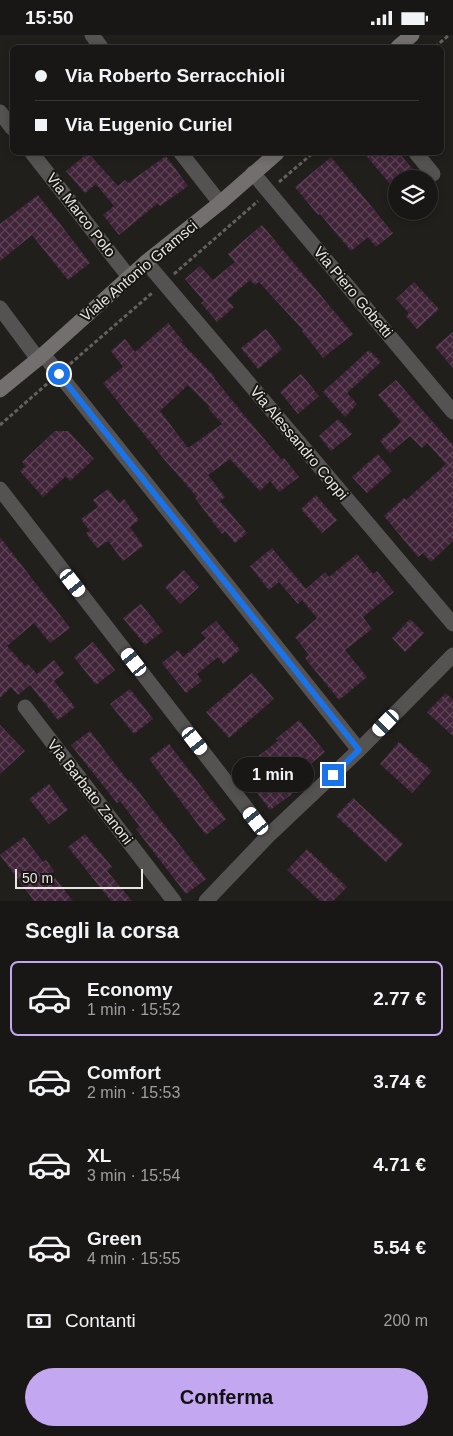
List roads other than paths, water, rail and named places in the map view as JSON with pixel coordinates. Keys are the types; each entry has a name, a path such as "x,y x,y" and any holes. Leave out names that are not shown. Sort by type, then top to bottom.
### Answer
{"street":[{"path":"400,45 412,35"},
{"path":"0,112 10,125"},
{"name":"Via Marco Polo","path":"34,155 129,277"},
{"path":"183,155 220,203"},
{"name":"Viale Antonio Gramsci","path":"0,390 40,357 146,262 220,203 275,155"},
{"path":"418,155 430,170"},
{"name":"Via Piero Gobetti","path":"253,173 453,412"},
{"name":"Via Alessandro Coppi","path":"146,262 453,624"},
{"path":"0,308 359,750"},
{"path":"0,489 268,836"},
{"path":"206,901 268,836 359,750 453,655"},
{"name":"Via Barbato Zanoni","path":"24,707 174,901"}]}
